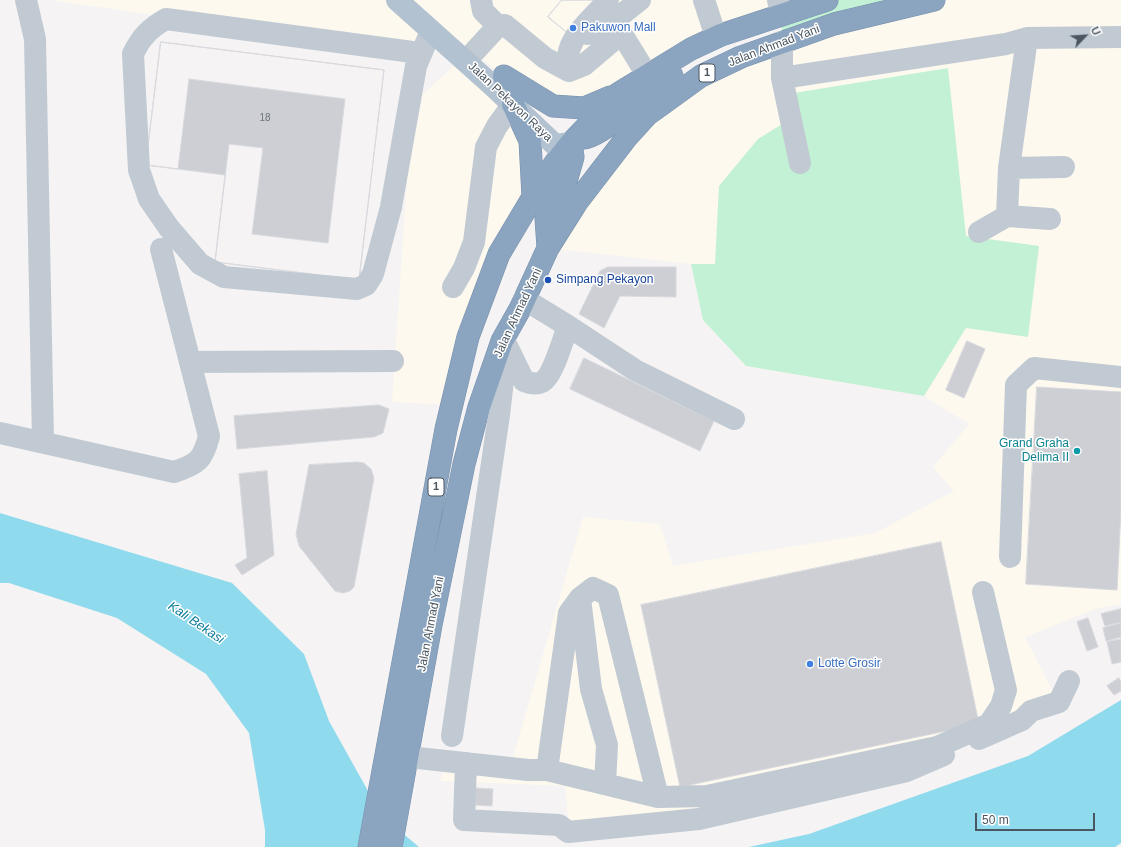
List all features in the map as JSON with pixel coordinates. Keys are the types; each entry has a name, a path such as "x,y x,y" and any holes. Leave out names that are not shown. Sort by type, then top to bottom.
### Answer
{"highway":[{"name":"Jalan Ahmad Yani","path":"369,847 446,429 468,337 499,254 532,197 571,142 619,93 691,49 780,7 827,0"},
{"name":"Jalan Ahmad Yani","path":"391,847 407,798 431,625 464,464 479,407 502,341 522,304 548,248 577,202 608,159 647,115 701,76 741,57 834,24 934,0"},
{"path":"548,248 546,218 567,178 573,157 571,142 592,136 662,82 692,64 782,42"},
{"path":"504,76 553,106 584,108 619,93"},
{"path":"513,104 530,141 532,197"},
{"path":"406,847 407,798 418,758 436,642 468,472 507,346 522,304"}],"main road":[{"name":"Jalan Pekayon Raya","path":"397,0 513,104 555,145 571,142"},
{"name":"Jalan Pekayon Raya","path":"406,0 504,76 571,142"}],"street":[{"path":"26,0 35,39 43,441"},
{"path":"481,0 483,11 495,22 505,25 545,58 569,70 584,65 599,50 617,37 625,39 647,75"},
{"path":"569,70 567,57 569,48 577,34 608,0"},
{"path":"577,34 601,31 640,0"},
{"path":"704,0 718,36"},
{"path":"718,36 721,0"},
{"path":"420,53 166,19 148,31 141,38 133,54 139,170 149,199 169,228 200,264 224,277 357,289 366,285 373,274 390,207 416,66 430,31"},
{"path":"470,49 495,22"},
{"path":"782,78 1006,44 1027,38 1121,37"},
{"path":"1007,216 1010,168 1027,38"},
{"path":"782,42 782,78 800,163"},
{"path":"453,286 464,268 474,242 486,147 497,126 513,104"},
{"path":"1010,168 1064,167"},
{"path":"979,232 1007,216 1050,219"},
{"path":"0,432 174,472 194,466 205,451 209,436 162,249"},
{"path":"522,304 568,326 635,370 734,419"},
{"path":"507,346 524,381 536,384 543,382 550,372 568,326"},
{"path":"452,736 499,415 507,346"},
{"path":"190,362 393,361"},
{"path":"1010,557 1016,385 1034,368 1121,377"},
{"path":"547,770 568,614 580,598 593,588 608,595 658,797"},
{"path":"418,758 528,770 547,770 658,797 706,796 937,747 989,724 1001,706 1006,690 983,592"},
{"path":"580,598 591,689 607,745 605,784"},
{"path":"466,763 464,820 559,825 568,832 700,819 908,771 1022,720 1030,711 1059,702 1069,681"}],"shaded area":[{"path":"50,0 397,0 431,31 420,53"},
{"name":"Pakuwon Mall","path":"406,0 827,0 781,14 584,108 504,76"},
{"path":"934,0 1121,0 1121,604 1095,609 1025,637 1056,697 1015,719 699,814 569,830 565,786 440,781 447,761 510,768 583,517 660,524 673,566 875,533 954,491 933,467 969,424 924,396 746,366 703,320 691,264 548,248 683,88"},
{"path":"462,58 513,104 530,175 452,405 392,402 412,105"}],"green space":[{"path":"827,0 934,0 782,42 781,14"},
{"path":"948,68 966,236 1039,246 1028,337 966,328 924,396 746,366 703,320 691,264 715,264 719,186 758,139 797,115 794,93"}],"water":[{"name":"Kali Bekasi","path":"0,513 232,583 304,654 329,721 382,816 419,847 265,847 265,830 249,733 206,674 117,618 9,583 0,583"},
{"path":"1121,700 1121,843 1115,847 749,847 809,834 1028,756"}],"building":[{"name":"Pakuwon Mall","path":"562,0 607,0 575,39 548,17"},
{"name":"Pakuwon Mall","path":"562,0 607,0 575,39 548,17"},
{"path":"161,42 384,70 359,280 215,262 225,175 146,165"},
{"path":"161,42 384,70 359,280 215,262 229,144 263,148 252,234 328,243 345,99 189,79 178,169 146,165"},
{"path":"608,267 676,267 676,297 620,296 604,328 579,314 600,271"},
{"path":"967,341 985,349 964,398 946,390"},
{"path":"584,358 714,421 700,451 570,389"},
{"name":"Grand Graha Delima II","path":"1037,387 1121,392 1121,510 1117,590 1026,584"},
{"path":"379,405 389,409 383,433 374,437 237,449 234,416"},
{"path":"357,462 364,463 371,469 374,478 354,587 350,591 343,593 335,591 299,546 296,534 309,465"},
{"path":"267,471 274,555 242,575 235,565 247,558 239,474"},
{"name":"Lotte Grosir","path":"941,542 979,724 680,787 641,605"},
{"path":"1121,609 1121,622 1105,626 1101,614"},
{"path":"1088,618 1098,647 1087,651 1077,622"},
{"path":"1121,623 1121,637 1106,641 1103,628"},
{"path":"1121,639 1121,662 1112,664 1107,642"},
{"path":"1119,678 1121,682 1121,691 1114,695 1107,686"},
{"path":"476,788 493,789 492,806 475,805"}],"place":[{"name":"Pakuwon Mall","path":"573,28"},
{"name":"Simpang Pekayon","path":"548,280"},
{"name":"Grand Graha Delima II","path":"1077,451"},
{"name":"Lotte Grosir","path":"810,664"}]}
